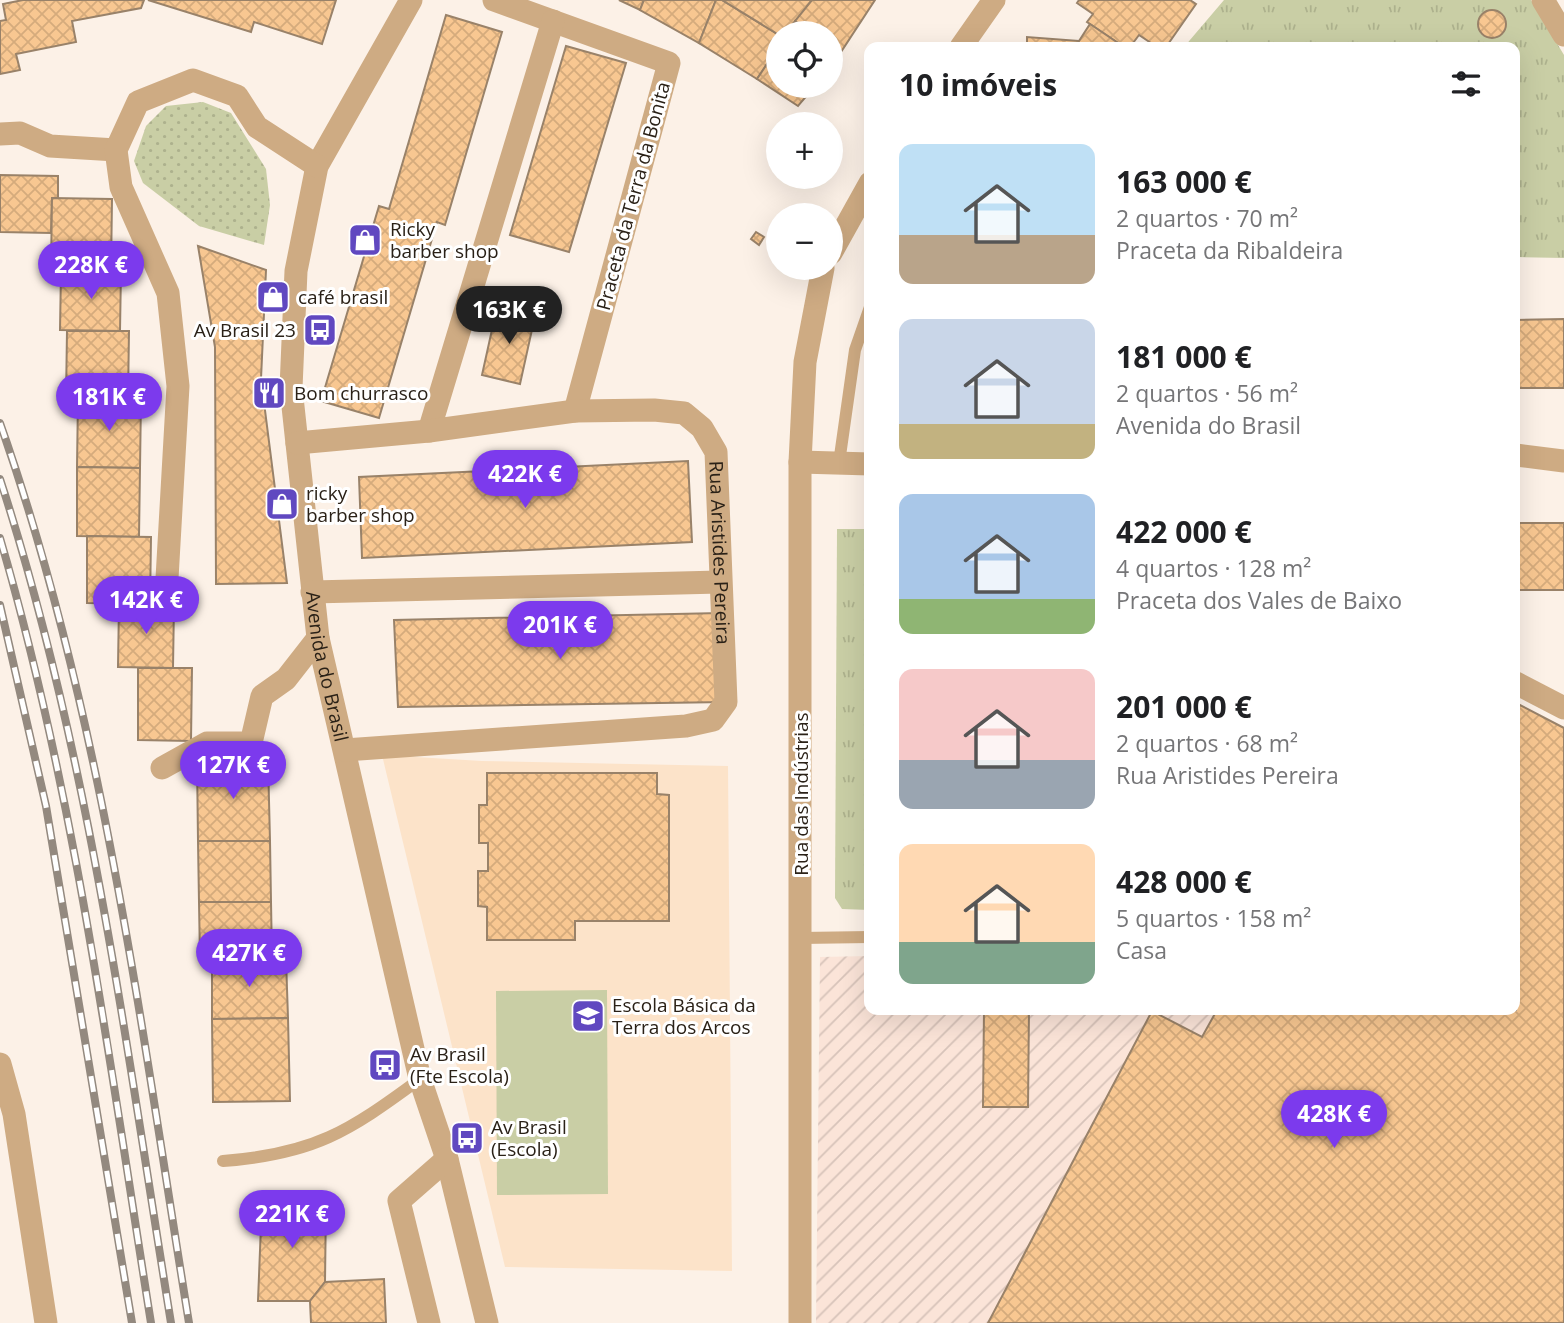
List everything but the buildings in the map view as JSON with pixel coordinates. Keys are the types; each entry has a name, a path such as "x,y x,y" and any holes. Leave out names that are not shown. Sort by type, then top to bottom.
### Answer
{"street":[{"name":"Avenida do Brasil","path":"411,0 317,166 296,271 291,388 318,638 420,1079 447,1159 487,1323"},
{"path":"429,431 553,21 494,0"},
{"path":"965,42 994,0"},
{"path":"1544,0 1564,35"},
{"name":"Praceta da Terra da Bonita","path":"553,21 669,63 575,411"},
{"path":"166,596 178,386 168,293 121,187 116,150 138,102 193,80 237,96 257,127 317,166"},
{"path":"0,134 20,134 50,146 116,150"},
{"path":"843,231 864,194"},
{"name":"Rua das Indústrias","path":"800,1323 800,463 805,362 821,280"},
{"name":"Rua Aristides Pereira","path":"297,443 429,431 575,411 684,413 702,428 716,452 726,702 713,720 686,726 345,750"},
{"path":"1520,456 1564,461"},
{"path":"800,463 864,464"},
{"path":"312,592 720,582"},
{"path":"162,768 207,743 251,743 262,696 286,679 318,638"},
{"path":"1520,686 1564,708"},
{"path":"0,1064 13,1114 46,1323"},
{"path":"429,1323 399,1201 447,1159"}],"lane":[{"path":"839,463 855,350 864,324"},
{"path":"801,939 864,937"},
{"path":"223,1161 266,1158 313,1146 365,1120 420,1079"}],"shaded area":[{"path":"1520,705 1564,728 1564,1323 816,1323 820,957 864,956 864,1015 1520,1015"},
{"name":"Escola Básica da Terra dos Arcos","path":"382,755 482,761 728,766 732,1271 505,1267"}],"green space":[{"path":"1224,0 1531,0 1564,55 1564,258 1520,257 1520,42 1188,42"},
{"path":"203,102 231,113 266,169 270,205 264,245 199,226 143,183 134,161 146,126 166,106"},
{"path":"837,529 864,529 864,910 842,909 835,898"},
{"path":"607,990 608,1194 497,1195 496,991"}],"railway":[{"path":"0,423 66,644 92,756 135,982 189,1323"},
{"path":"0,479 31,582 81,792 120,1004 171,1323"},
{"path":"0,538 26,634 70,830 105,1027 151,1323"},
{"path":"0,605 46,806 132,1323"}],"place":[{"name":"Ricky barber shop","path":"365,240"},
{"name":"café brasil","path":"273,297"},
{"name":"Av Brasil 23","path":"320,330"},
{"name":"Bom churrasco","path":"269,393"},
{"name":"ricky barber shop","path":"282,504"},
{"name":"Escola Básica da Terra dos Arcos","path":"588,1016"},
{"name":"Av Brasil (Fte Escola)","path":"385,1065"},
{"name":"Av Brasil (Escola)","path":"467,1138"}]}
